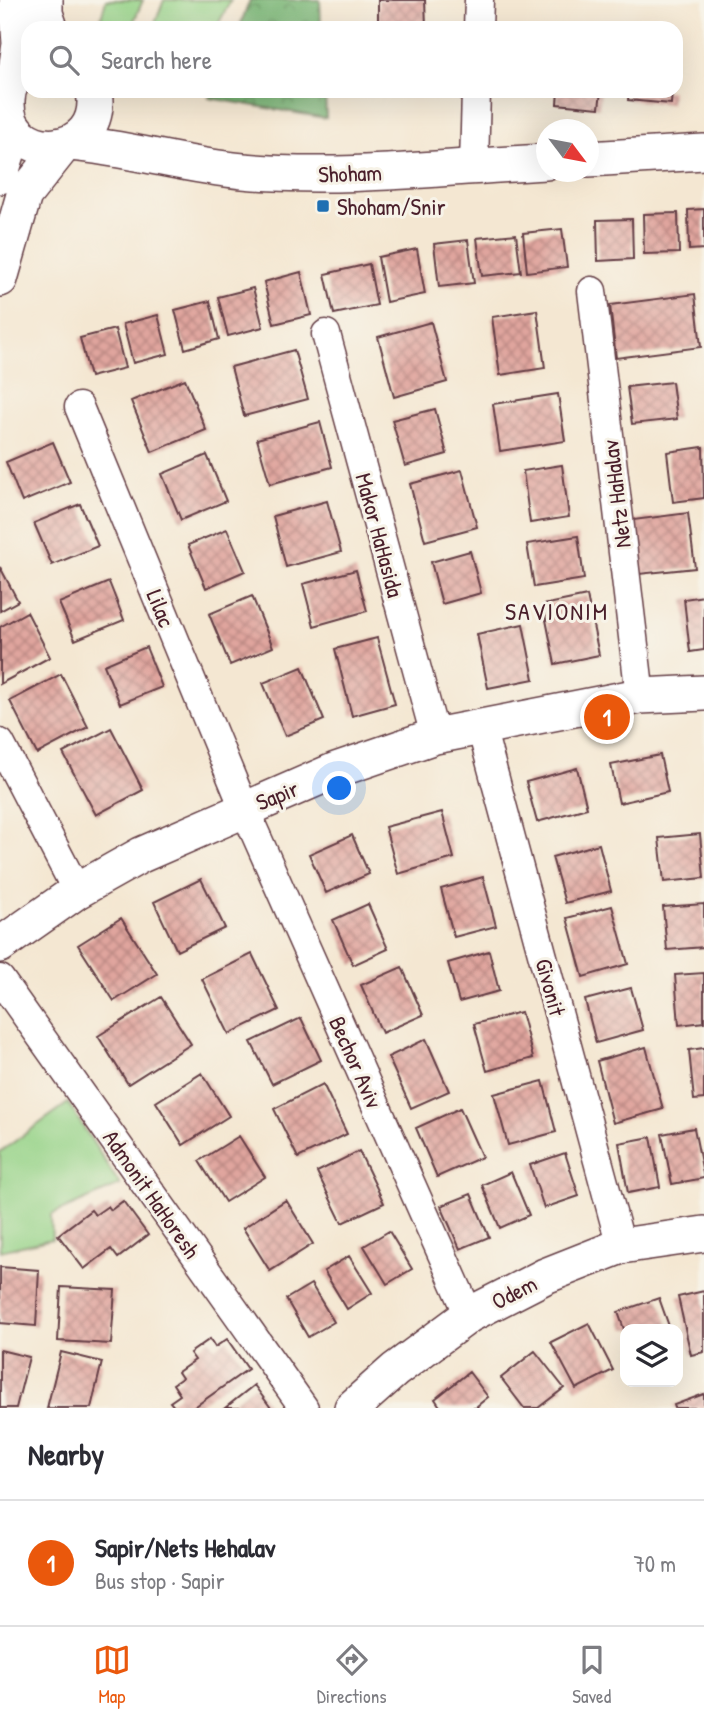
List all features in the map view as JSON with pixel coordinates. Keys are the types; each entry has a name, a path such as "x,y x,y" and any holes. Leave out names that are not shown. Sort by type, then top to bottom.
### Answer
{"street":[{"path":"0,176 15,129 7,109 7,97 21,71 16,0"},
{"path":"45,0 48,21"},
{"path":"478,21 479,0"},
{"path":"0,279 24,195 66,145 89,128 95,98"},
{"path":"100,98 138,142 155,156"},
{"path":"474,166 476,98"},
{"name":"Shoham","path":"15,129 36,145 50,148 66,145 100,146 241,171 291,174 369,173 536,163"},
{"path":"599,158 704,152"},
{"name":"Netz HaHalav","path":"592,291 640,696"},
{"name":"Makor HaHasida","path":"326,334 435,736"},
{"name":"Lilac","path":"79,407 244,808"},
{"name":"Sapir","path":"0,945 77,891 141,855 336,770 435,736 640,696 704,693"},
{"name":"Givonit","path":"481,727 621,1246"},
{"path":"0,743 77,891"},
{"name":"Bechor Aviv","path":"244,808 469,1315"},
{"name":"Admonit HaHoresh","path":"0,979 304,1408"},
{"name":"Odem","path":"352,1408 395,1370 469,1315 545,1276 621,1246 704,1234"}],"green space":[{"path":"106,0 143,0 134,21 100,21"},
{"path":"164,0 231,0 220,21 156,21"},
{"path":"250,0 320,0 321,21 242,21"},
{"path":"209,98 325,98 326,118"},
{"path":"68,1103 120,1185 51,1215 52,1239 0,1251 0,1152"}],"building":[{"path":"378,0 425,0 426,21 378,21"},
{"path":"557,98 600,98 599,108 557,104"},
{"path":"628,98 671,98 671,104"},
{"path":"704,209 704,249 689,250 688,210"},
{"path":"678,213 679,253 644,254 643,214"},
{"path":"632,219 633,259 598,261 597,220"},
{"path":"562,229 567,267 527,272 523,233"},
{"path":"516,234 521,272 482,276 477,238"},
{"path":"468,240 474,283 439,287 434,244"},
{"path":"417,249 425,294 386,302 378,257"},
{"path":"369,264 377,305 334,314 325,274"},
{"path":"301,272 311,315 274,324 264,282"},
{"path":"253,288 263,327 228,336 218,297"},
{"path":"695,294 701,347 616,358 610,305"},
{"path":"210,301 219,339 185,349 175,310"},
{"path":"537,310 545,368 500,375 492,317"},
{"path":"158,315 168,354 133,363 123,324"},
{"path":"431,322 447,382 394,397 378,337"},
{"path":"115,329 125,368 90,377 80,338"},
{"path":"294,350 308,399 244,416 231,367"},
{"path":"185,379 206,430 152,452 131,401"},
{"path":"672,382 677,419 632,424 627,387"},
{"path":"558,394 565,441 500,451 493,404"},
{"path":"435,409 447,454 405,466 392,420"},
{"path":"320,422 332,467 270,484 257,439"},
{"path":"53,442 70,482 22,502 6,462"},
{"path":"703,447 704,498 673,502 667,452"},
{"path":"207,455 226,501 181,520 162,474"},
{"path":"562,465 569,517 530,523 523,471"},
{"path":"462,470 477,527 425,541 410,484"},
{"path":"327,501 341,552 286,567 273,516"},
{"path":"80,504 98,546 52,565 34,523"},
{"path":"688,513 695,568 639,574 633,520"},
{"path":"227,529 245,571 206,588 188,545"},
{"path":"578,536 584,579 534,587 527,544"},
{"path":"470,551 481,593 442,604 431,562"},
{"path":"0,567 18,601 0,611"},
{"path":"356,570 367,611 314,626 303,584"},
{"path":"109,582 124,620 75,640 59,603"},
{"path":"252,596 273,647 230,665 209,614"},
{"path":"587,596 599,655 555,664 543,605"},
{"path":"704,596 704,650 690,652 684,599"},
{"path":"27,612 50,657 0,684 0,627"},
{"path":"523,624 534,679 488,688 477,634"},
{"path":"377,638 395,704 352,716 335,649"},
{"path":"146,647 162,687 120,704 104,665"},
{"path":"302,667 324,720 285,736 263,683"},
{"path":"61,674 88,727 37,754 10,701"},
{"path":"111,728 143,790 96,815 63,753"},
{"path":"660,755 668,792 619,803 611,765"},
{"path":"577,768 587,808 537,822 526,782"},
{"path":"442,812 454,858 398,874 385,827"},
{"path":"700,834 704,878 664,882 659,838"},
{"path":"352,835 369,874 326,893 309,854"},
{"path":"599,844 611,891 565,903 552,857"},
{"path":"483,877 496,926 454,937 441,889"},
{"path":"201,879 225,928 177,951 154,902"},
{"path":"368,904 388,949 353,965 333,920"},
{"path":"704,904 704,947 667,950 663,907"},
{"path":"612,906 628,964 583,977 567,918"},
{"path":"121,918 157,974 114,1001 78,945"},
{"path":"489,951 499,991 459,1002 448,963"},
{"path":"252,954 279,1010 229,1034 202,979"},
{"path":"402,967 423,1015 382,1033 361,985"},
{"path":"704,973 704,1022 679,1025 675,975"},
{"path":"631,988 643,1030 596,1043 585,1000"},
{"path":"161,997 191,1044 128,1084 98,1036"},
{"path":"521,1012 533,1058 487,1071 474,1024"},
{"path":"301,1018 321,1060 272,1084 251,1042"},
{"path":"426,1039 449,1091 411,1108 388,1057"},
{"path":"646,1047 663,1109 613,1123 597,1061"},
{"path":"704,1048 704,1099 694,1100 689,1050"},
{"path":"202,1073 229,1116 183,1145 156,1102"},
{"path":"543,1081 556,1132 508,1145 494,1094"},
{"path":"323,1084 347,1134 298,1158 274,1109"},
{"path":"460,1108 482,1157 437,1177 416,1128"},
{"path":"694,1128 704,1178 672,1184 662,1134"},
{"path":"239,1136 265,1177 225,1202 199,1161"},
{"path":"651,1137 660,1187 628,1193 619,1143"},
{"path":"359,1151 384,1203 342,1223 317,1172"},
{"path":"565,1153 579,1196 544,1208 530,1165"},
{"path":"511,1172 529,1215 500,1228 482,1185"},
{"path":"471,1194 489,1237 460,1249 441,1206"},
{"path":"286,1200 313,1244 270,1271 243,1228"},
{"path":"123,1201 148,1235 118,1258 111,1249 84,1269 58,1235 91,1210 95,1215 108,1206 111,1210"},
{"path":"389,1231 412,1269 387,1284 364,1246"},
{"path":"349,1256 372,1293 347,1309 324,1271"},
{"path":"0,1267 39,1270 36,1326 0,1323"},
{"path":"311,1284 334,1322 308,1337 286,1299"},
{"path":"61,1287 115,1290 111,1344 58,1341"},
{"path":"704,1291 704,1352 691,1355 678,1297"},
{"path":"659,1298 668,1324 622,1324 618,1312"},
{"path":"589,1323 613,1370 576,1389 551,1342"},
{"path":"210,1339 215,1347 227,1339 248,1369 193,1408 175,1408 170,1402 180,1395 173,1384 182,1378 178,1372 195,1360 190,1353"},
{"path":"0,1350 29,1357 16,1408 0,1408"},
{"path":"535,1351 564,1388 538,1408 524,1408 501,1378"},
{"path":"61,1352 102,1362 91,1408 47,1408"},
{"path":"469,1372 488,1397 478,1408 441,1408 435,1399"},
{"path":"254,1385 271,1408 225,1408"},
{"path":"704,1394 704,1408 675,1408 674,1405"}],"place":[{"name":"Shoham/Snir","path":"323,206"},
{"name":"Sapir/Nets Hehalav","path":"607,717"}],"district":[{"name":"SAVIONIM","path":"557,611"}]}
